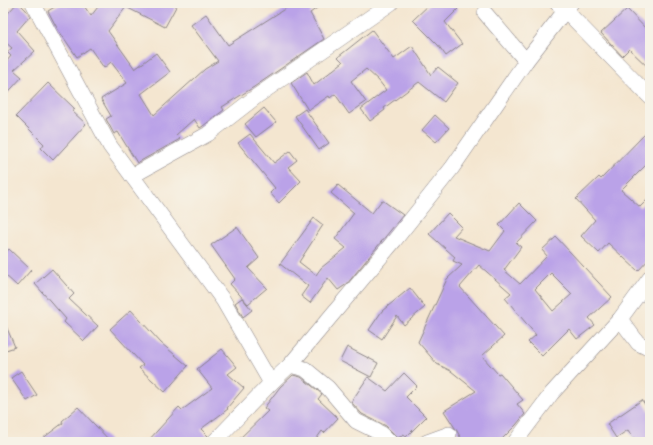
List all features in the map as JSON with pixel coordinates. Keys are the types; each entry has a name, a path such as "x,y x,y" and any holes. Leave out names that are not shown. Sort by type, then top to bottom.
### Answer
{"street":[{"path":"33,3 110,146 223,300 271,383"},
{"path":"132,176 208,134 257,96 391,3"},
{"path":"214,442 290,365 394,241 452,168 564,6 650,97"},
{"path":"485,13 526,62"},
{"path":"515,442 552,393 620,319 650,278"},
{"path":"620,319 638,343 650,349"},
{"path":"290,365 305,369 328,388 356,421 382,434 390,442"},
{"path":"427,442 449,434"}],"building":[{"path":"17,3 19,3 26,10 30,16 17,31 35,51 14,70 22,77 3,98 3,60 6,62 11,56 7,52 12,48 3,40 3,19"},
{"path":"61,3 82,3 91,16 101,3 178,3 165,27 126,7 108,31 135,69 156,53 170,72 141,94 154,115 205,69 218,61 191,25 206,14 228,45 294,3 324,3 310,13 324,39 222,107 224,110 200,128 194,119 176,135 180,139 137,163 118,132 114,134 106,119 111,116 101,99 127,83 111,62 104,68 90,48 77,57 57,28 48,11"},
{"path":"431,3 452,3 458,9 445,22 462,44 446,56 438,45 413,20"},
{"path":"627,9 650,33 650,69 629,49 622,56 601,33"},
{"path":"372,30 394,59 412,46 431,75 438,67 458,83 444,102 419,82 384,108 385,110 370,121 361,109 386,90 366,69 351,81 366,102 349,114 335,94 330,98 329,96 308,110 291,83 307,72 314,85 343,62 338,57"},
{"path":"48,83 75,109 72,111 86,124 53,160 41,148 44,144 16,116"},
{"path":"264,108 276,122 256,137 245,124"},
{"path":"305,109 329,143 319,150 295,116"},
{"path":"435,115 449,128 436,142 422,130"},
{"path":"250,134 274,163 290,151 297,160 288,167 301,181 279,203 270,193 275,188 238,143"},
{"path":"645,134 650,139 650,161 621,190 640,207 650,197 650,258 638,271 608,243 599,253 581,236 595,220 576,199 599,177 601,179"},
{"path":"338,185 372,213 382,200 403,215 347,284 338,290 328,278 310,303 301,296 308,286 280,264 314,218 323,225 299,262 316,275 321,268 346,248 335,239 354,213 331,193"},
{"path":"519,203 537,221 516,243 521,247 504,270 520,284 547,256 542,250 556,237 612,297 589,318 595,325 577,339 569,329 542,356 528,342 536,335 505,298 511,293 479,265 460,287 504,336 482,356 498,374 500,373 523,400 517,404 525,414 499,442 463,442 444,411 476,391 451,371 437,364 418,342 447,279 462,265 453,261 455,257 429,234 448,213 462,227 454,236 490,251 505,231 499,225","holes":["551,273 572,294 553,311 535,289"]},
{"path":"237,227 259,258 248,268 267,288 248,304 230,284 235,279 211,245"},
{"path":"9,249 31,270 17,286 3,273 3,256"},
{"path":"52,269 74,294 69,299 98,326 84,341 64,322 66,319 35,284"},
{"path":"410,288 425,307 404,325 397,316 382,339 369,330 382,311"},
{"path":"242,298 252,310 243,317 235,303"},
{"path":"131,310 161,343 188,366 165,392 139,368 143,365 110,329"},
{"path":"3,319 15,347 3,351"},
{"path":"347,347 378,363 371,377 340,361"},
{"path":"222,349 237,367 228,374 244,388 227,408 228,409 201,429 208,436 202,442 147,442 179,407 182,410 212,388 197,369"},
{"path":"21,371 37,395 27,401 11,378"},
{"path":"404,373 417,386 406,397 426,417 406,437 404,434 398,438 386,426 362,414 351,402 368,377 387,391"},
{"path":"293,375 301,377 322,394 318,399 338,418 324,433 322,431 314,442 236,442 268,411 264,408 280,387"},
{"path":"642,400 650,412 650,439 646,442 636,442 628,430 616,438 607,424"},
{"path":"78,407 111,442 38,442 63,423 62,421"}]}
